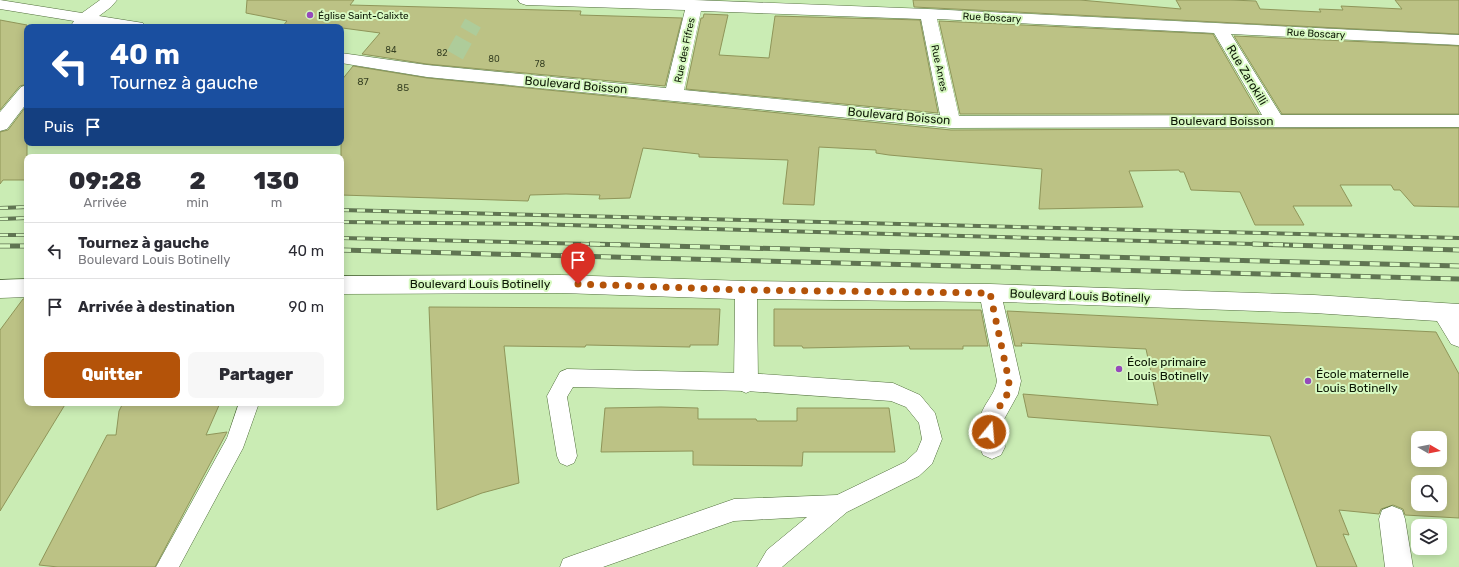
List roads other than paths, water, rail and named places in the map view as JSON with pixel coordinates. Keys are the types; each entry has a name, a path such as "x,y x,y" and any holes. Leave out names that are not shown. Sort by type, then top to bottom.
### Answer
{"street":[{"path":"81,23 105,5 109,0"},
{"name":"Rue Boscary","path":"526,0 928,14 1459,40"},
{"path":"0,4 81,23 95,24"},
{"name":"Rue des Fifres","path":"674,94 694,5"},
{"name":"Rue Anres","path":"928,14 951,122"},
{"name":"Rue Zarokilli","path":"1219,28 1275,121"},
{"path":"445,73 455,55"},
{"name":"Boulevard Boisson","path":"344,58 445,73 951,122 1459,121"},
{"path":"0,125 24,95"},
{"name":"Boulevard Louis Botinelly","path":"344,285 562,284 746,290 990,293 1314,304 1452,312"},
{"path":"0,289 24,288"},
{"path":"746,290 746,382"},
{"path":"990,293 1009,381 1008,393 991,420 989,432 992,448"},
{"path":"1452,312 1459,337"},
{"path":"1392,519 1399,567"}],"lane":[{"path":"567,456 557,396 567,378 746,382 893,392 913,401 928,419 932,439 925,457 912,469 839,505 775,558 768,567"},
{"path":"167,567 236,441 248,406"},
{"path":"571,567 734,510 839,505"}],"tunnel":[{"path":"455,55 473,23"}],"railway":[{"path":"0,208 24,207"},
{"path":"344,210 1459,238"},
{"path":"0,219 24,218"},
{"path":"344,222 531,224 1255,244"},
{"path":"0,235 24,235"},
{"path":"344,238 629,245"},
{"path":"590,244 1459,266"},
{"path":"1255,244 1289,245"},
{"path":"1255,244 1459,250"},
{"path":"0,246 24,246"},
{"path":"344,250 1459,279"}],"place":[{"name":"Église Saint-Calixte","path":"310,15"},
{"name":"École primaire Louis Botinelly","path":"1119,369"},
{"name":"École maternelle Louis Botinelly","path":"1308,381"}]}
